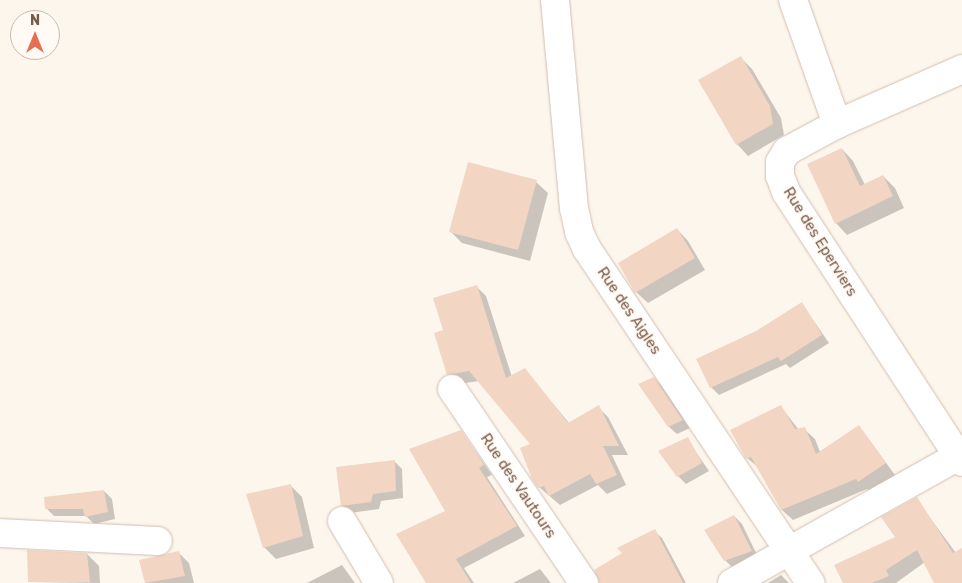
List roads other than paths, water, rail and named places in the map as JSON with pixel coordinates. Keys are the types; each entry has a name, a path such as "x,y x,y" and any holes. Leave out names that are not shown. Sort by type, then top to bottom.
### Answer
{"street":[{"name":"Rue des Aigles","path":"555,0 574,208 579,232 587,249 811,583"},
{"path":"793,0 837,124"},
{"name":"Rue des Eperviers","path":"960,459 786,192 780,176 780,162 787,151 837,124 962,69"},
{"name":"Rue des Vautours","path":"452,389 584,583"},
{"path":"732,583 960,459"},
{"path":"342,521 379,583"},
{"path":"0,533 158,541"}]}
